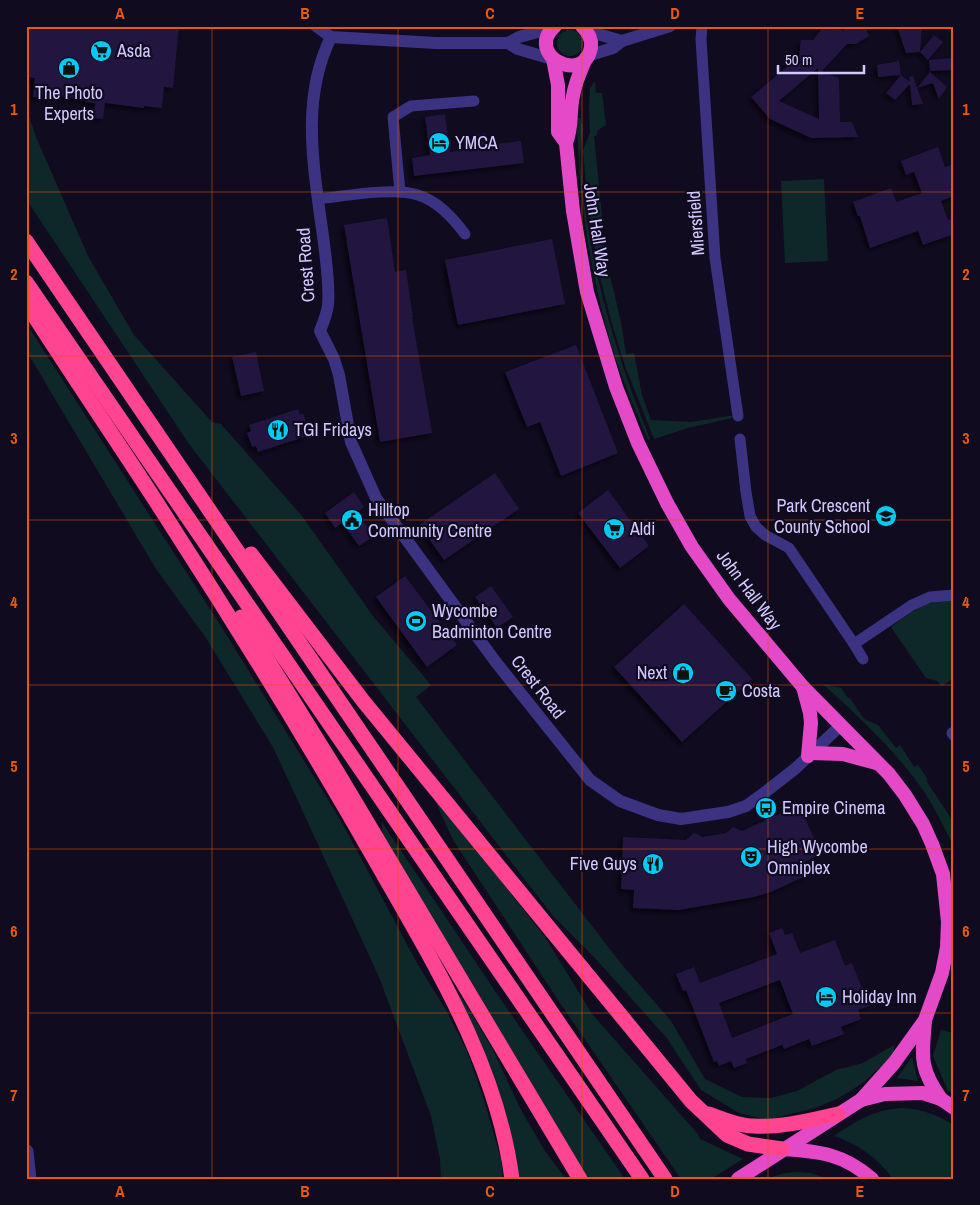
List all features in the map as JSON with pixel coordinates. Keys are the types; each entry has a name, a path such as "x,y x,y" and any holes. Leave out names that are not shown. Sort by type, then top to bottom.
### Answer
{"highway":[{"name":"John Hall Way","path":"554,27 547,40 547,47 553,59 558,85 558,132 566,143"},
{"path":"553,59 559,64 574,66 587,57 591,43 585,28"},
{"name":"John Hall Way","path":"587,57 575,86 571,109 571,130 566,143 573,211 588,292 616,387 638,443 667,503 692,547 729,599 803,687 879,764 905,795 923,824 948,873 947,947 942,973 925,1020 894,1063 860,1100"},
{"path":"26,241 665,1179"},
{"path":"26,282 642,1179"},
{"path":"26,303 174,529 328,776 427,952 479,1056 499,1114 512,1179"},
{"path":"120,418 158,488 336,770 580,1179"},
{"path":"172,455 370,710 700,1110 727,1135 745,1143 782,1149 815,1150 838,1156 854,1164 872,1179"},
{"path":"803,687 810,713 809,754 843,754 879,764"},
{"name":"John Hall Way","path":"925,1020 923,1068 932,1086 950,1104"},
{"path":"738,1179 860,1100 885,1094 923,1093 950,1104"},
{"path":"700,1110 734,1123 753,1126 811,1120 838,1114"}],"street":[{"path":"316,26 331,36 436,43 508,43 519,37 554,27"},
{"path":"587,57 613,48 622,41 670,26"},
{"name":"Miersfield","path":"702,26 701,39 716,258 738,416"},
{"path":"585,28 622,41"},
{"name":"Crest Road","path":"331,36 322,55 311,108 312,153 325,252 328,304 320,331 337,367 351,442 376,498 495,661 590,780 620,801 658,815 681,819 711,816 746,806 788,774 841,725"},
{"path":"508,43 518,49 553,59"},
{"path":"400,192 393,118 411,106 474,101"},
{"path":"318,199 400,192 416,194 444,210 465,234"},
{"path":"740,439 750,516 756,528 790,548 863,659"},
{"path":"854,644 912,605 930,597 954,595"},
{"path":"26,1148 31,1179"}],"green space":[{"path":"570,30 579,34 583,43 579,52 570,56 561,52 557,43 561,34"},
{"path":"595,81 596,93 602,93 606,125 598,130 596,136 594,136 603,226 601,227 604,259 606,259 621,322 626,354 634,353 642,395 651,420 691,422 729,416 732,416 732,418 688,428 654,439 625,366 612,324 593,238 583,150 590,133 590,88"},
{"path":"26,107 36,137 88,256 134,335 212,422 221,424 302,516 373,616 431,685 416,697 619,961 671,1021 705,1079 742,1097 771,1098 797,1091 836,1070 863,1063 894,1045 894,1054 864,1082 839,1098 815,1108 767,1120 739,1113 701,1090 666,1037 594,957 553,916 189,444 26,199"},
{"path":"577,118 581,118 581,124 583,124 580,162 589,234 596,269 614,337 650,439 648,440 616,359 597,291 583,205 578,147"},
{"path":"824,179 828,261 785,263 781,181"},
{"path":"26,323 226,634 341,821 417,963 447,1012 467,1051 484,1100 501,1159 503,1179 441,1179 440,1159 431,1116 379,977 274,749 206,638 156,569 26,350"},
{"path":"954,599 954,678 942,686 937,681 926,678 891,627 920,607"},
{"path":"823,684 841,688 864,719 878,725 896,748 900,745 914,767 918,765 954,823 954,847 933,806 915,778 877,736"},
{"path":"431,792 545,937 592,1014 697,1133 700,1139 743,1159 711,1179 681,1179 560,1003 453,840"},
{"path":"381,821 495,991 625,1179 588,1179 383,837"},
{"path":"461,996 492,1048 521,1110 545,1151 566,1179 518,1179 514,1148 498,1089 457,998"},
{"path":"941,1030 953,1033 954,1092 948,1091 933,1056"},
{"path":"912,1057 918,1081 897,1078"},
{"path":"901,1108 929,1113 942,1118 954,1126 954,1179 893,1179 874,1158 851,1143 834,1136 866,1117 882,1111"},
{"path":"785,1173 810,1173 829,1179 766,1179"}],"building":[{"name":"Asda","path":"26,26 179,26 173,88 164,87 162,108 144,106 144,108 105,103 103,119 94,118 95,103 85,102 85,99 47,95 46,98 33,97 35,78 26,77"},
{"path":"824,26 832,26 843,31 848,26 865,26 869,36 856,44 847,44 822,71 839,78 840,122 852,122 858,137 811,138 770,119 751,97 799,57 801,40 813,40","holes":["818,68 819,119 779,101"]},
{"path":"897,26 922,26 920,52 906,53"},
{"path":"934,35 943,42 928,60 920,52"},
{"path":"952,58 953,70 930,71 929,60"},
{"path":"899,61 901,75 878,77 877,65"},
{"path":"929,71 947,87 939,99 933,83 917,88"},
{"path":"901,75 910,82 909,77 913,76 923,104 912,105 910,84 895,100 886,93"},
{"name":"YMCA","path":"445,114 450,152 474,149 472,135 486,133 487,145 521,141 524,163 414,176 412,158 430,155 425,117"},
{"path":"938,147 945,167 954,164 954,196 941,201 948,220 954,218 954,234 923,245 918,231 870,248 860,216 858,216 853,202 891,188 896,202 922,193 914,172 906,175 901,161"},
{"path":"387,218 395,272 406,270 432,433 380,442 344,225"},
{"path":"552,239 565,304 458,325 445,260"},
{"path":"576,345 618,453 561,476 540,422 527,427 505,372"},
{"path":"256,352 264,391 241,396 232,357"},
{"name":"TGI Fridays","path":"298,409 300,415 303,413 308,428 305,429 307,436 258,452 256,446 252,447 247,433 251,431 249,425"},
{"path":"495,473 519,509 444,560 419,525"},
{"name":"Aldi","path":"608,490 649,546 620,568 578,513"},
{"path":"354,492 364,507 357,512 374,536 359,546 342,523 335,528 325,513"},
{"name":"Wycombe Badminton Centre","path":"405,576 457,645 427,667 376,597"},
{"path":"491,586 513,617 497,628 475,597"},
{"name":"Next","path":"684,604 752,679 682,742 614,667"},
{"name":"High Wycombe Omniplex","path":"799,805 821,854 806,861 812,873 771,892 754,897 679,910 633,908 634,890 621,889 623,837 686,840 694,833 703,837 726,833 733,827 742,831"},
{"name":"Holiday Inn","path":"782,928 785,935 792,933 800,953 835,940 845,966 852,963 869,1006 858,1010 861,1019 841,1027 844,1034 812,1046 809,1039 784,1049 782,1045 746,1059 747,1063 734,1068 731,1061 719,1066 717,1061 714,1062 686,990 683,991 676,974 694,967 700,983 777,954 769,933","holes":["780,980 793,1014 732,1038 719,1003"]}],"place":[{"name":"Asda","path":"101,51"},
{"name":"The Photo Experts","path":"69,68"},
{"name":"YMCA","path":"439,143"},
{"name":"TGI Fridays","path":"278,430"},
{"name":"Park Crescent County School","path":"886,516"},
{"name":"Hilltop Community Centre","path":"352,520"},
{"name":"Aldi","path":"614,529"},
{"name":"Wycombe Badminton Centre","path":"416,621"},
{"name":"Next","path":"683,673"},
{"name":"Costa","path":"726,691"},
{"name":"Empire Cinema","path":"766,808"},
{"name":"High Wycombe Omniplex","path":"751,857"},
{"name":"Five Guys","path":"653,864"},
{"name":"Holiday Inn","path":"826,997"}]}
